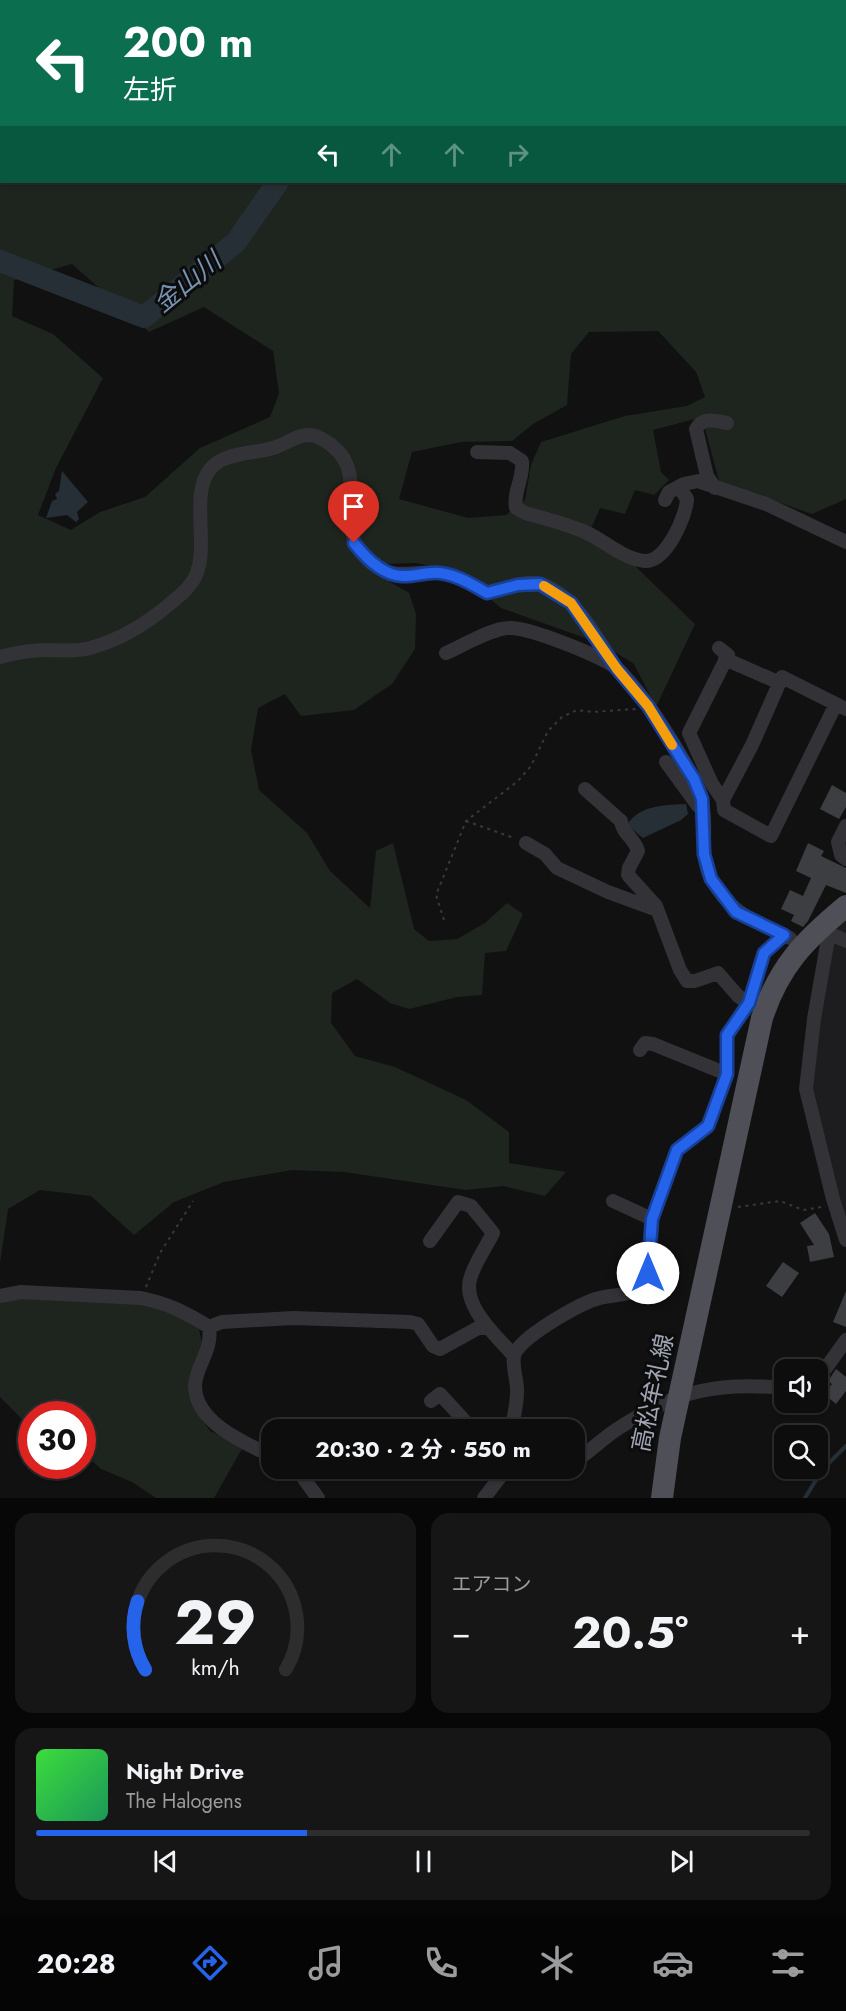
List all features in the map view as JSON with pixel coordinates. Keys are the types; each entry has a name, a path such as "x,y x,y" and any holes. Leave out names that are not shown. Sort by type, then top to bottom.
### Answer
{"main road":[{"name":"高松牟礼線","path":"662,1498 670,1438 762,1018 771,991 794,940 827,928 846,906"}],"street":[{"path":"715,488 707,476 696,429 699,424 707,420 726,423"},
{"path":"0,657 22,651 89,648 141,627 173,602 196,577 200,563 203,524 200,489 213,468 220,461 273,448 303,435 318,436 344,457 352,476 349,506 354,543 366,558 382,569 401,576 439,573 460,578 487,593 518,585 540,584 571,603 617,669 648,706 694,779 702,799 704,854 711,879 736,912 794,940"},
{"path":"477,452 510,453 522,461 523,470 514,497 516,508 588,533 630,556 646,561 659,557 683,521 687,500 679,487"},
{"path":"665,500 669,492 698,481 766,504 846,542"},
{"path":"446,653 508,627 528,631 578,649 617,669"},
{"path":"723,800 752,745 780,683 782,678 841,706 771,836 724,810 723,800 712,784 689,733 722,654 780,683"},
{"path":"666,762 702,812"},
{"path":"585,789 621,821 621,827 635,842 638,851 628,875 657,910 680,970 687,981 695,981 718,973 738,996 749,1003"},
{"path":"846,826 838,842 841,855 846,859"},
{"path":"526,843 545,854 557,868 657,910"},
{"path":"846,941 827,928 806,1089 835,1205 846,1239"},
{"path":"514,1356 528,1340 572,1310 596,1299 630,1294 641,1289 648,1273 652,1219 677,1150 708,1126 727,1074 727,1035 749,1003 760,960 768,947 794,940"},
{"path":"640,1050 645,1043 652,1044 727,1074"},
{"path":"613,1201 652,1219"},
{"path":"430,1241 458,1202 471,1206 493,1233 470,1278 470,1297 489,1328 514,1356 517,1393 513,1419"},
{"path":"0,1296 21,1292 141,1298 185,1311 208,1327"},
{"path":"208,1327 222,1322 293,1318 410,1322 418,1324 433,1346 440,1349 478,1328 489,1328"},
{"path":"208,1327 207,1351 195,1386 204,1411 219,1427 241,1442 261,1451"},
{"path":"828,1365 846,1340"},
{"path":"585,1454 620,1427 681,1395 699,1389 733,1386 774,1388"},
{"path":"431,1401 440,1394 463,1419"},
{"path":"304,1479 318,1498"},
{"path":"484,1498 499,1479"}],"path":[{"path":"444,920 436,895 466,821 518,781 531,766 548,730 562,717 577,710 625,711 648,706"},
{"path":"466,821 526,843"},
{"path":"141,1298 160,1253 193,1201"},
{"path":"720,1209 780,1201 803,1210 835,1205"}],"shaded area":[{"path":"0,183 846,183 846,499 812,514 719,481 702,417 653,430 661,472 669,480 654,495 635,490 625,514 600,508 588,536 633,564 695,624 656,707 634,664 602,644 501,608 455,570 415,563 385,564 385,579 409,593 416,614 415,649 392,684 354,710 301,716 285,694 258,708 251,750 259,790 307,833 330,871 370,908 376,851 393,843 414,929 429,941 457,939 485,923 507,903 523,914 506,951 485,953 482,995 457,997 409,1009 390,1003 357,979 332,993 331,1023 355,1056 395,1067 466,1100 509,1132 509,1163 566,1172 545,1196 503,1186 466,1190 344,1172 292,1170 224,1182 174,1202 134,1235 91,1196 40,1190 8,1209 0,1264","holes":["72,264 149,332 204,307 273,351 279,393 270,417 200,448 145,497 100,512 71,530 38,515 56,468 103,378 53,334 12,316 14,280","658,331 696,372 705,397 687,406 625,416 541,442 531,465 525,500 506,515 468,518 399,499 412,452 461,442 512,441 533,424 567,405 571,354 589,332"]},
{"path":"62,471 88,502 77,512 79,519 76,522 67,515 46,518 52,501 57,499 55,494 59,491"},
{"path":"686,804 688,814 681,820 643,838 627,825 638,813 653,807"},
{"path":"846,912 846,1236 806,1089 829,933"},
{"path":"25,1297 138,1303 177,1312 199,1329 203,1349 196,1411 210,1431 243,1447 214,1498 156,1498 132,1482 101,1469 96,1465 96,1401 18,1401 18,1415 0,1397 0,1303"}],"building":[{"path":"832,785 846,793 846,807 839,819 820,809"},
{"path":"808,843 824,851 821,856 846,868 846,893 826,885 803,927 791,921 794,915 781,909 790,890 803,896 811,878 796,871"},
{"path":"815,1213 829,1234 834,1257 810,1262 807,1246 814,1245 800,1223"},
{"path":"783,1262 799,1273 782,1297 766,1286"},
{"path":"846,1291 846,1327 833,1322"},
{"path":"836,1369 846,1377 846,1391 836,1404 828,1397 828,1389 832,1384 828,1381"}],"waterway":[{"name":"金山川","path":"0,261 144,317 236,242 277,183"},
{"path":"805,1498 822,1470 846,1446"}],"slow traffic":[{"path":"544,586 571,603 617,669 648,706 672,745"}],"route":[{"path":"354,543 366,558 382,569 401,576 439,573 460,578 487,593 518,585 540,584 571,603 617,669 648,706 694,779 702,799 704,854 711,879 736,912 784,935 768,947 760,960 749,1003 731,1026 727,1035 729,1062 727,1074 708,1126 677,1150 652,1219 648,1242 648,1273"}]}
